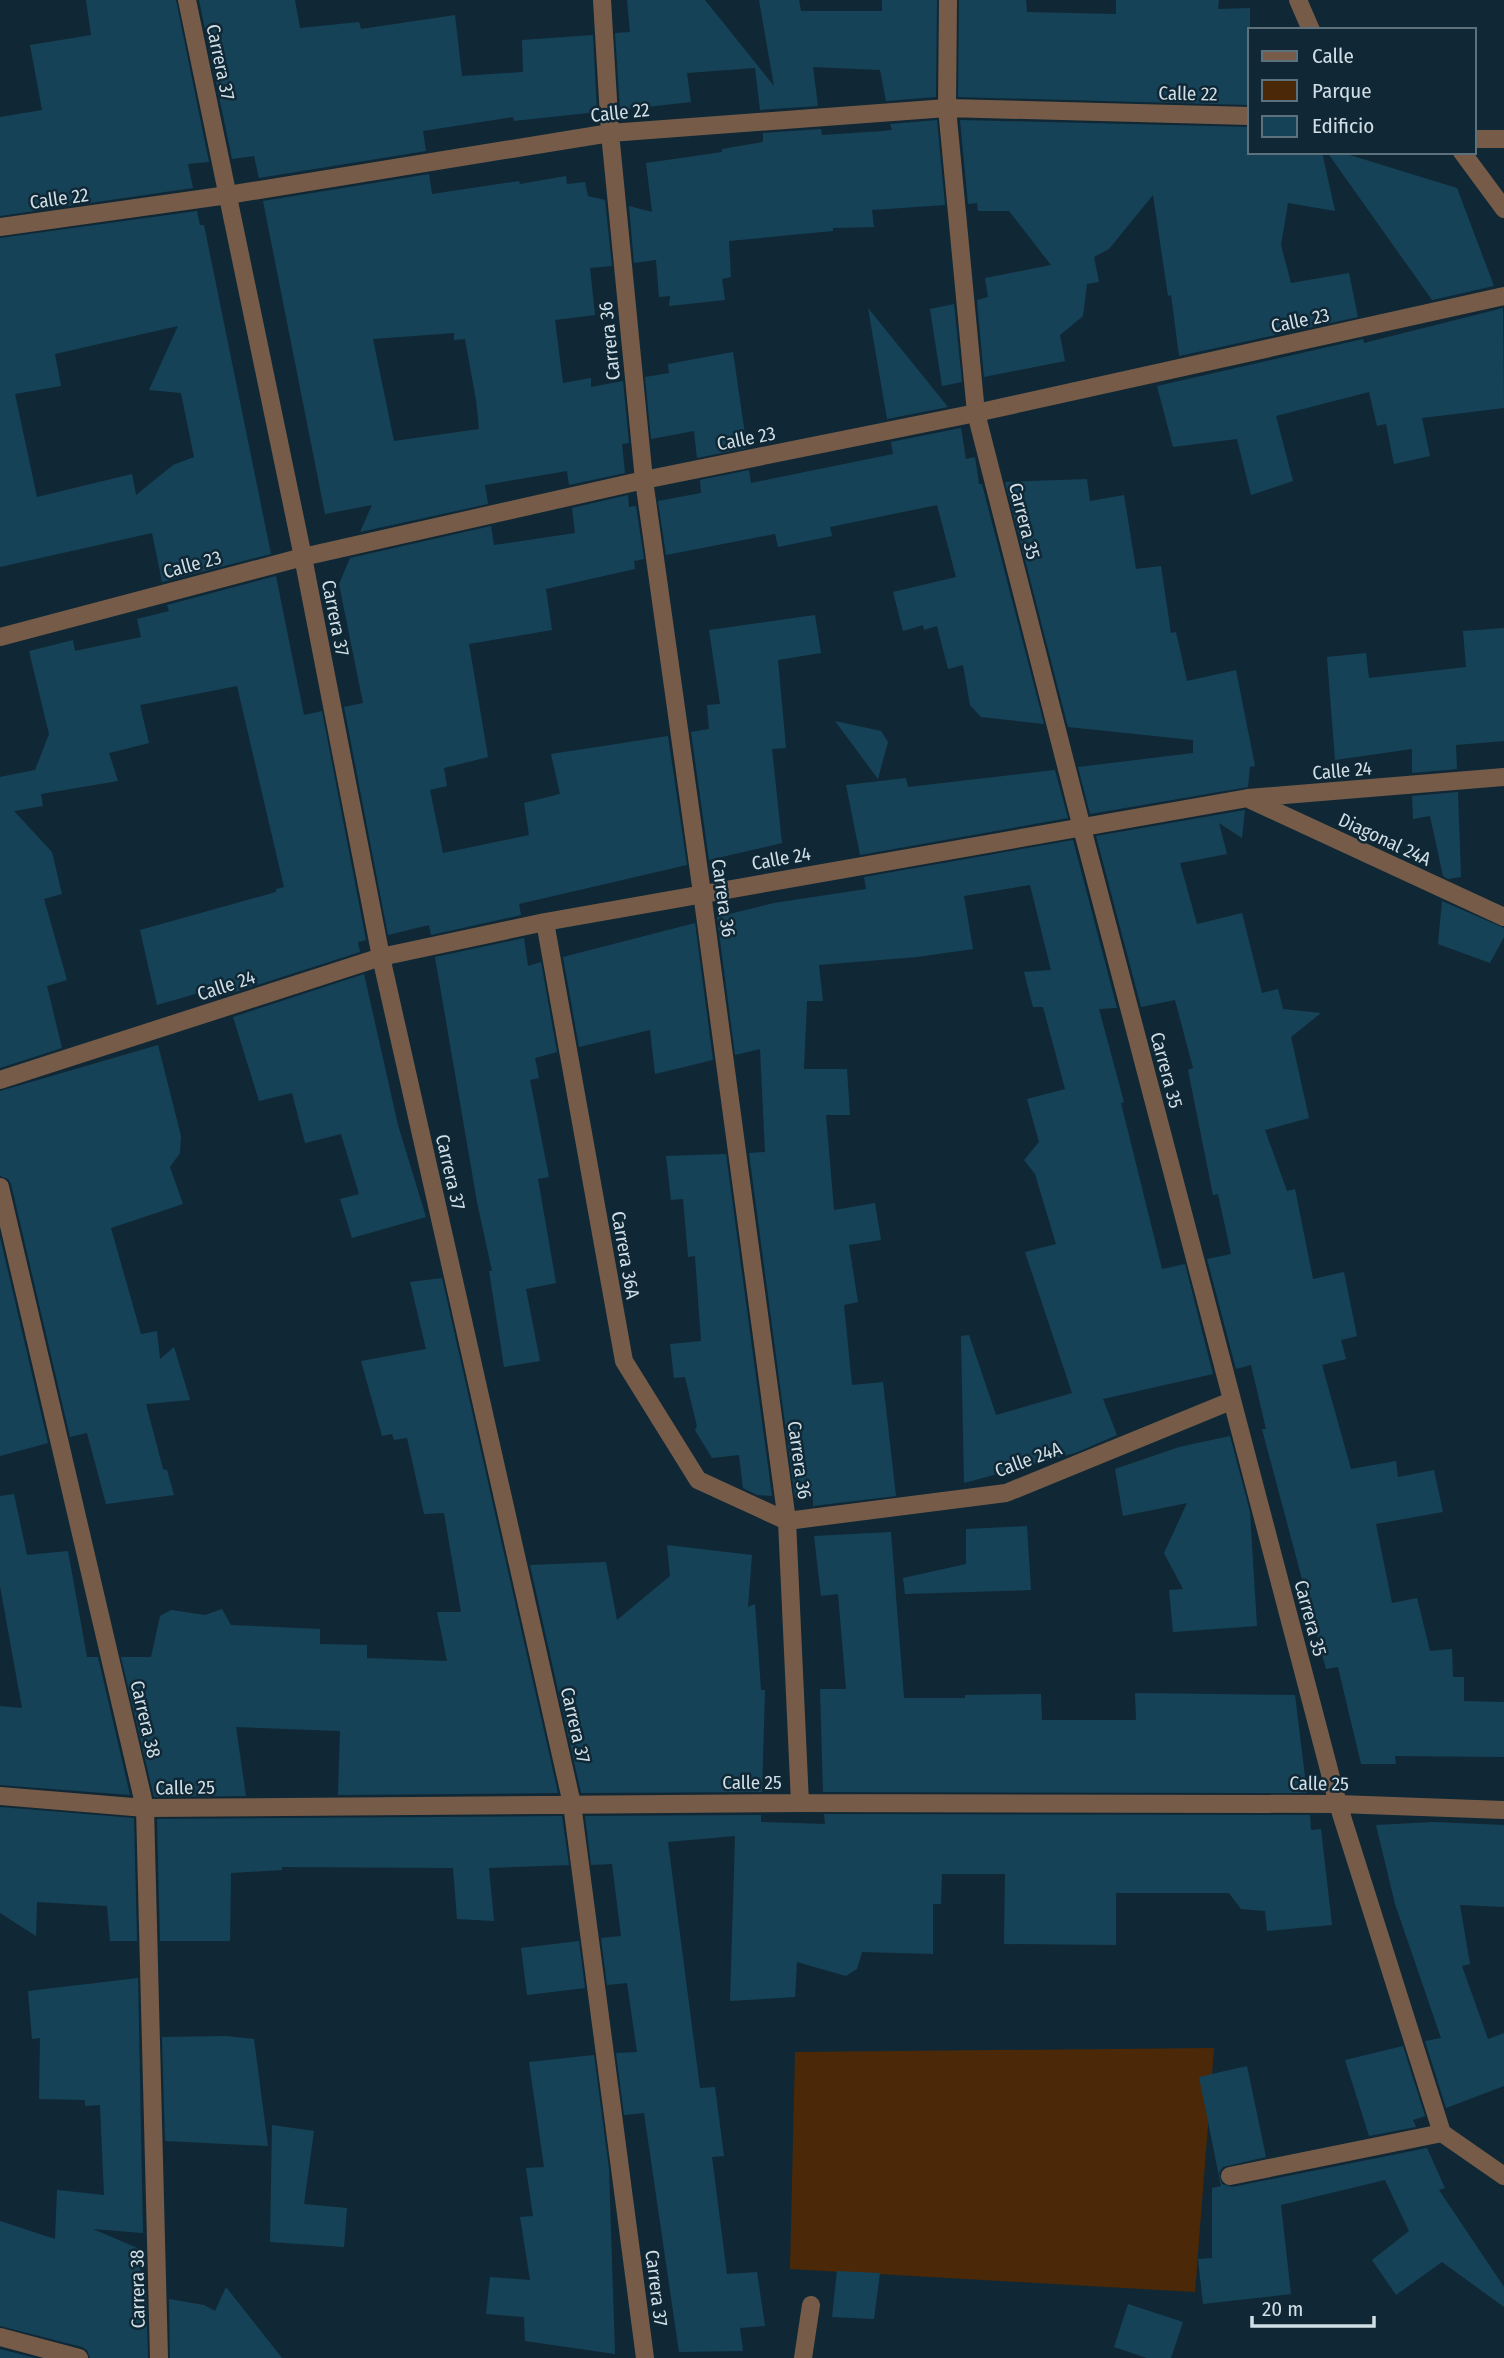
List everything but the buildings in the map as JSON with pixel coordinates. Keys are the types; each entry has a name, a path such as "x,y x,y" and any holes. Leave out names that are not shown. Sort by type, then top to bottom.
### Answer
{"street":[{"name":"Carrera 37","path":"187,0 303,557 381,957 572,1804 645,2358"},
{"name":"Carrera 36","path":"602,0 610,132 644,480 787,1521 800,1803"},
{"name":"Carrera 35","path":"948,0 947,108 976,413 1338,1804 1442,2133"},
{"path":"1298,0 1310,28"},
{"name":"Calle 22","path":"0,228 228,195 610,132 947,108 1248,116"},
{"path":"1476,139 1504,139"},
{"path":"1463,154 1504,209"},
{"name":"Calle 23","path":"0,636 303,557 644,480 976,413 1504,296"},
{"name":"Calle 24","path":"0,1080 381,957 545,922 1248,798 1504,777"},
{"name":"Diagonal 24A","path":"1248,798 1504,917"},
{"name":"Carrera 36A","path":"545,922 624,1361 698,1480 787,1521"},
{"name":"Carrera 38","path":"0,1187 145,1808 159,2358"},
{"name":"Calle 24A","path":"787,1521 1006,1493 1231,1401"},
{"name":"Calle 25","path":"0,1796 145,1808 800,1803 1338,1804 1504,1810"},
{"path":"1230,2176 1442,2133 1504,2176"},
{"path":"803,2358 811,2305"},
{"path":"0,2337 79,2358"}],"green space":[{"path":"1214,2048 1195,2292 790,2269 795,2052"}]}
